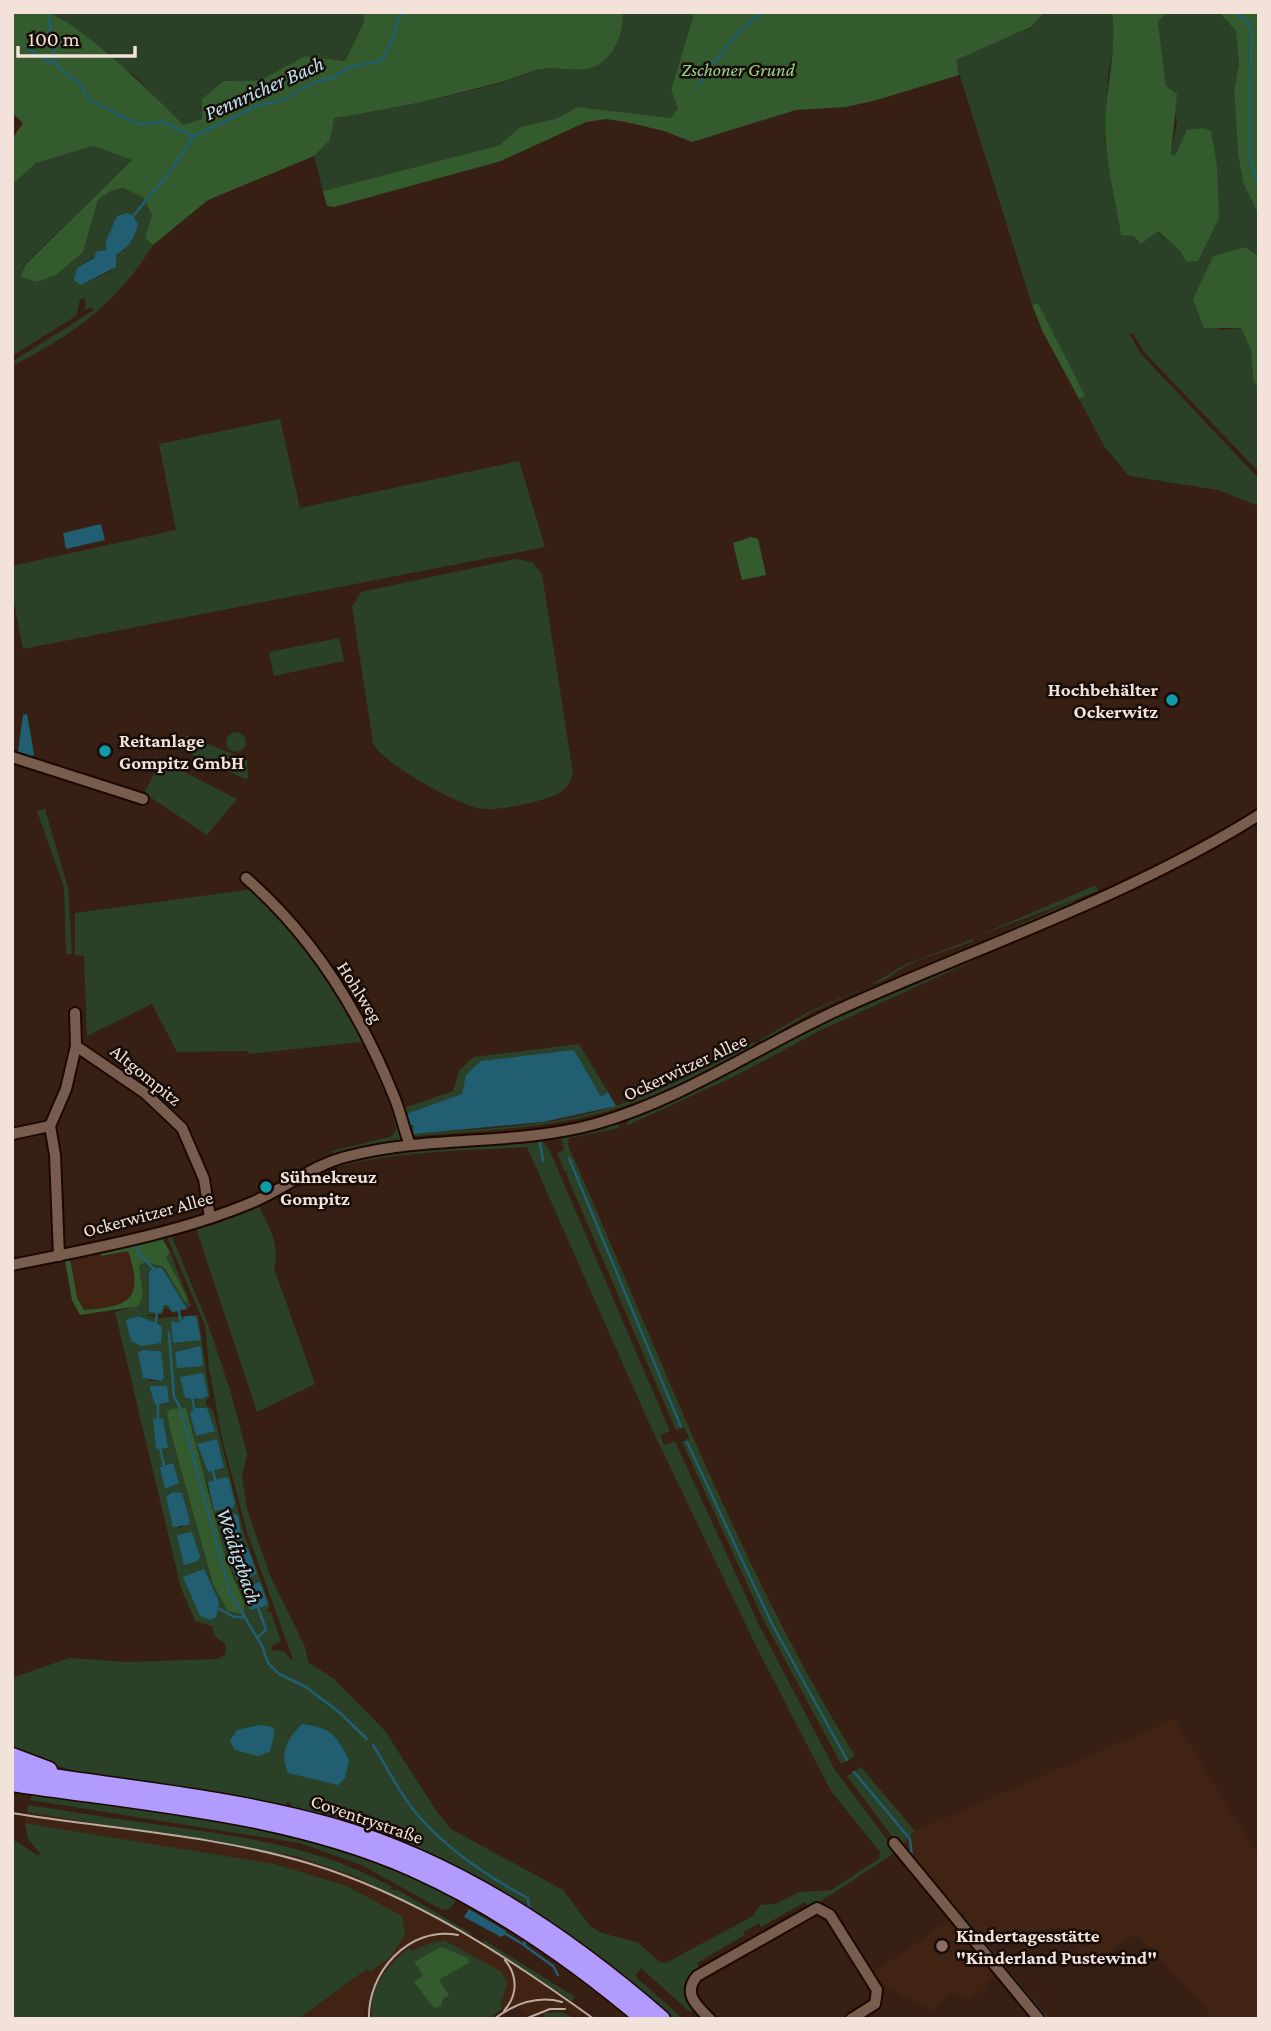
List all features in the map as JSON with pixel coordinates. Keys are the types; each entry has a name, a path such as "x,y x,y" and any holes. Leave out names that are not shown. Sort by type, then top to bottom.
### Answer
{"highway":[{"path":"12,1756 84,1782"},
{"name":"Coventrystraße","path":"12,1771 288,1816 331,1826 416,1857 469,1881 532,1919 590,1959 662,2019"},
{"name":"Coventrystraße","path":"12,1783 286,1827 381,1856 464,1893 519,1925 582,1969 644,2019"}],"street":[{"path":"12,757 143,799"},
{"name":"Ockerwitzer Allee","path":"12,1265 210,1218 254,1202 328,1162 410,1145 569,1130 657,1104 839,1010 1096,899 1200,850 1259,815"},
{"name":"Hohlweg","path":"246,878 283,915 344,994 368,1037 396,1101 410,1145"},
{"path":"59,1255 55,1155 50,1126 66,1088 76,1046 75,1013"},
{"name":"Altgompitz","path":"76,1046 145,1093 182,1128 204,1179 210,1218"},
{"path":"12,1133 50,1126"},
{"path":"894,1843 1039,2019"},
{"path":"710,2019 692,2000 690,1990 697,1976 817,1908 830,1915 877,1990 875,2004 852,2019"}],"shaded area":[{"path":"128,1251 136,1289 132,1298 108,1308 84,1310 77,1298 69,1260 100,1252 101,1256"},
{"path":"1174,1719 1259,1857 1259,2019 1203,2019 1209,2012 1136,1933 1088,1965 1059,1927 999,1936 985,1948 900,1847 915,1831"},
{"path":"27,1812 262,1848 324,1864 399,1897 483,1943 545,1981 583,2010 579,2017 568,2010 554,2010 529,2019 519,2005 506,2011 500,2005 504,1975 444,1940 429,1943 411,1952 409,1949 382,1974 373,1998 372,2019 367,2019 367,2001 362,2019 298,2019 367,1969 369,1972 396,1949 402,1916 347,1886 275,1864 25,1823"},
{"name":"Kindertagesstätte \"Kinderland Pustewind\"","path":"950,1920 997,1975 986,1983 988,1986 969,1999 950,1993 932,2011 883,1986 874,1972"}],"green space":[{"path":"12,12 45,12 76,29 117,62 183,125 202,119 202,99 224,81 261,80 305,56 345,61 364,22 364,12 623,12 618,41 600,64 586,69 537,70 439,98 334,118 330,140 314,156 208,200 153,245 145,238 152,215 143,197 123,188 111,191 98,200 83,252 56,275 37,282 20,276 26,264 132,160 93,146 36,163 12,185 12,139 23,123 12,113"},
{"path":"46,12 364,12 364,22 345,61 305,56 261,80 224,81 202,119 183,126 136,77"},
{"path":"623,12 692,12 693,17 671,90 678,108 671,118 578,107 555,119 520,127 500,145 323,191 314,156 330,140 333,118 460,93 542,69 579,70 593,67 606,59 615,47 622,26"},
{"name":"Zschoner Grund","path":"692,12 1045,12 1031,27 956,60 959,75 877,100 846,107 796,110 692,142 664,131 626,122 606,119 586,122 501,161 334,207 327,206 323,191 500,145 520,127 555,119 578,107 671,118 678,108 671,90 693,17"},
{"path":"1045,12 1112,12 1115,35 1108,76 1105,143 1113,180 1137,242 1157,231 1181,252 1175,156 1171,154 1177,121 1166,86 1158,22 1168,12 1219,12 1236,31 1239,64 1234,90 1238,153 1243,182 1259,216 1259,256 1245,247 1213,256 1193,299 1220,330 1241,328 1251,350 1253,379 1259,390 1259,472 1144,352 1133,333 1130,335 1141,354 1259,479 1259,506 1218,490 1129,476 1104,446 1079,399 1084,396 1038,303 1032,305 955,60 1030,28"},
{"path":"1112,12 1168,12 1158,22 1166,86 1177,94 1171,154 1175,156 1187,130 1204,128 1211,131 1217,166 1219,218 1198,261 1186,262 1181,252 1158,231 1141,244 1133,236 1121,235 1105,127 1113,44"},
{"path":"1219,12 1259,12 1259,216 1243,182 1238,153 1234,90 1239,64 1236,31"},
{"path":"93,146 132,160 26,263 20,275 83,252 98,200 111,191 123,188 144,197 152,215 145,238 153,245 124,284 92,316 55,342 12,366 12,362 94,310 91,307 85,310 85,298 80,299 76,316 12,356 12,185 36,163","holes":["108,248 127,249 115,255 111,271 81,285 77,268"]},
{"path":"1245,247 1259,256 1259,390 1253,379 1251,350 1241,328 1204,328 1193,299 1213,256"},
{"path":"1038,303 1085,396 1079,399 1043,332 1032,305"},
{"path":"280,419 300,508 519,461 545,547 23,649 12,592 12,566 176,530 159,444"},
{"path":"751,537 758,539 766,575 742,580 733,543"},
{"path":"516,559 532,562 542,574 573,774 561,792 544,799 495,809 477,808 404,771 379,752 373,743 352,607 361,592"},
{"path":"339,638 344,661 274,676 269,652"},
{"path":"236,732 243,735 246,742 243,749 236,752 229,749 226,742 229,735"},
{"path":"186,735 247,760 248,778 180,749"},
{"path":"161,760 237,799 207,835 144,793"},
{"path":"45,809 68,888 72,954 66,954 64,887 37,811"},
{"path":"1096,885 1098,891 978,936"},
{"path":"254,889 308,949 355,1020 384,1075 394,1101 400,1123 400,1141 333,1155 332,1151 390,1137 396,1131 391,1108 365,1047 360,1042 249,1054 248,1051 177,1052 152,1004 87,1036 84,956 75,955 75,913"},
{"path":"1073,901 1079,902 983,941"},
{"path":"973,939 918,961 883,981 872,984 904,965"},
{"path":"981,952 986,955 819,1031 739,1074 626,1126 630,1118 737,1069 816,1026"},
{"path":"866,987 812,1012 761,1042 760,1040 808,1012"},
{"path":"754,1042 755,1045 676,1085 602,1113 549,1124 495,1130 414,1136 408,1130 413,1125 415,1134 501,1127 586,1114 651,1093"},
{"path":"579,1044 608,1092 601,1097 462,1094 405,1117 401,1109 453,1091 459,1071 473,1057"},
{"path":"617,1123 620,1128 569,1138 568,1145 701,1456 737,1533 773,1609 855,1756 841,1764 763,1619 682,1442 689,1438 684,1427 676,1430 567,1176 568,1171 565,1172 557,1153 564,1150 561,1139 555,1140 558,1136"},
{"path":"541,1139 549,1149 670,1431 660,1435 664,1445 675,1441 758,1623 835,1770 896,1852 815,1905 809,1907 805,1902 761,1927 759,1923 743,1932 745,1935 697,1963 700,1969 686,1991 694,2008 690,2012 641,1968 635,1976 683,2019 672,2019 505,1898 506,1894 292,1810 291,1803 287,1802 284,1809 188,1789 85,1774 12,1752 12,1678 69,1658 127,1662 217,1659 225,1655 226,1645 214,1635 212,1626 195,1621 181,1588 115,1312 139,1305 143,1294 139,1266 145,1262 164,1266 185,1301 166,1257 170,1252 191,1306 174,1313 165,1307 162,1314 145,1315 159,1318 198,1315 210,1397 206,1400 206,1405 213,1410 244,1534 270,1606 267,1611 271,1612 281,1641 271,1646 272,1650 284,1651 293,1659 247,1532 222,1438 209,1368 205,1325 167,1237 170,1232 208,1324 231,1393 247,1454 242,1477 247,1509 270,1575 305,1647 308,1662 334,1679 385,1731 437,1812 451,1829 563,1890 590,1926 601,1933 637,1942 660,1962 666,1963 753,1916 760,1905 775,1904 800,1892 831,1890 879,1859 880,1852 831,1791 757,1648 649,1423 527,1147 372,1159 315,1175 324,1171 354,1162 384,1154","holes":["139,1316 156,1324 131,1341 127,1320","143,1350 161,1351 160,1381 148,1381","149,1386 167,1387 155,1405","168,1412 206,1480 226,1559 238,1585 213,1584 171,1434","217,1439 223,1468 208,1472 197,1445","225,1477 229,1479 235,1503 233,1508 208,1482","173,1492 182,1493 188,1525 178,1528","234,1514 242,1540 226,1545 218,1520"]},
{"path":"315,1175 296,1188 295,1184"},
{"path":"258,1204 275,1243 274,1268 315,1384 257,1412 195,1225"},
{"path":"162,1238 170,1252 166,1257 188,1300 185,1302 164,1267 145,1262 139,1266 143,1294 139,1306 80,1315 72,1300 65,1261 69,1260 71,1263 77,1298 84,1310 113,1306 130,1297 134,1290 133,1267 128,1251 101,1256 100,1252"},
{"path":"186,1408 226,1559 244,1603 244,1614 228,1611 213,1584 167,1412 171,1409"},
{"path":"861,1767 915,1831 900,1847 847,1776"},
{"path":"33,1794 110,1803 285,1832 379,1860 458,1898 450,1908 442,1910 362,1865 299,1843 30,1800"},
{"path":"28,1805 237,1837 316,1855 367,1874 472,1934 471,1936 354,1876 296,1856 27,1812"},
{"path":"25,1823 275,1864 347,1886 402,1916 405,1935 389,1958 370,1972 367,1969 298,2019 12,2019 12,1854 15,1840 38,1856 40,1853 28,1839"},
{"path":"444,1940 502,1972 507,1985 500,2005 503,2008 489,2019 372,2019 373,1997 386,1970 409,1948 411,1951","holes":["469,1963 438,1980 414,1983 424,1975"]},
{"path":"484,1940 575,1997 572,2001 483,1943"},
{"path":"441,1947 468,1958 469,1963 439,1980 449,1995 443,1999 441,2006 434,2008 414,1982 423,1975 414,1962"},
{"path":"561,2012 576,2019 543,2018 544,2013"}],"water":[{"path":"127,213 133,216 138,224 130,242 116,255 116,267 81,285 74,280 77,268 94,258 96,252 106,250 106,241 117,216"},
{"path":"101,524 105,540 66,549 63,533"},
{"path":"27,714 34,754 31,758 18,752 23,715"},
{"path":"574,1050 601,1097 608,1092 616,1106 543,1122 414,1134 413,1125 407,1125 405,1117 409,1113 462,1094 466,1075 481,1061"},
{"path":"153,1268 162,1268 187,1309 172,1312 168,1305 164,1305 161,1313 149,1312 149,1272"},
{"path":"139,1316 162,1326 161,1343 141,1346 131,1341 126,1320"},
{"path":"185,1316 196,1316 201,1340 173,1343 171,1321 181,1323"},
{"path":"201,1346 203,1366 177,1368 175,1352"},
{"path":"161,1351 164,1378 161,1381 143,1378 138,1352"},
{"path":"203,1373 208,1395 202,1399 185,1398 180,1377"},
{"path":"149,1386 167,1386 169,1402 155,1405"},
{"path":"194,1408 207,1408 215,1431 196,1436 190,1413"},
{"path":"153,1418 163,1419 168,1448 156,1449"},
{"path":"217,1439 224,1468 208,1472 197,1444"},
{"path":"173,1463 179,1483 165,1489 160,1467"},
{"path":"225,1477 229,1479 235,1503 233,1508 214,1511 208,1482"},
{"path":"173,1492 182,1493 190,1521 188,1525 173,1527 166,1497"},
{"path":"238,1515 242,1540 226,1545 218,1520"},
{"path":"192,1532 200,1557 198,1561 184,1565 177,1535"},
{"path":"248,1548 257,1574 241,1581 237,1579 230,1552"},
{"path":"204,1569 219,1602 216,1617 211,1620 200,1616 183,1577"},
{"path":"258,1582 268,1605 250,1610 242,1592"},
{"path":"302,1724 331,1733 344,1751 349,1760 345,1778 338,1785 288,1773 284,1759 286,1747"},
{"path":"260,1725 273,1727 275,1731 270,1752 258,1756 235,1750 230,1741 237,1730"},
{"path":"469,1909 506,1931 506,1934 501,1937 464,1917"}],"waterway":[{"name":"Pennricher Bach","path":"48,12 55,62 62,71 80,84 88,99 137,124 162,122 194,136 259,105 280,101 315,82 333,78 347,68 382,60 394,37 398,17 406,12"},
{"path":"698,86 734,37 762,12"},
{"path":"1235,12 1248,22 1251,29 1250,161 1259,187"},
{"path":"26,47 47,61 54,62"},
{"path":"133,216 169,173 194,136"},
{"path":"540,1143 543,1161"},
{"path":"569,1158 681,1427"},
{"name":"Weidigtbach","path":"135,1245 138,1253 154,1269"},
{"path":"179,1311 181,1325"},
{"path":"155,1327 157,1313"},
{"name":"Weidigtbach","path":"169,1333 174,1397 179,1405 230,1592 262,1646 268,1663 279,1674 306,1687 339,1712 367,1739"},
{"path":"192,1398 195,1412"},
{"path":"158,1403 158,1421"},
{"path":"687,1442 772,1624 847,1760"},
{"path":"160,1448 164,1466"},
{"path":"212,1468 216,1482"},
{"path":"258,1607 266,1630 258,1637"},
{"path":"218,1608 234,1617 243,1617"},
{"name":"Weidigtbach","path":"373,1745 404,1797 427,1826 468,1861 528,1898 529,1910"},
{"path":"854,1772 910,1839 912,1857"},
{"path":"927,1875 971,1927"},
{"path":"506,1934 524,1945"},
{"name":"Weidigtbach","path":"524,1936 525,1946 553,1966 558,1975"},
{"path":"981,1939 1047,2019"}],"tram line":[{"path":"12,1813 238,1846 311,1864 349,1877 423,1910 458,1930 528,1973 594,2019"},
{"path":"369,2019 375,1985 394,1956 423,1937 458,1935"},
{"path":"504,2011 512,1999 515,1985 505,1960"},
{"path":"494,2019 526,2002 562,2002"},
{"path":"525,2019 550,2009 565,2009"}],"place":[{"name":"Hochbehälter Ockerwitz","path":"1172,700"},
{"name":"Reitanlage Gompitz GmbH","path":"105,751"},
{"name":"Sühnekreuz Gompitz","path":"266,1187"},
{"name":"Kindertagesstätte \"Kinderland Pustewind\"","path":"942,1946"}]}
